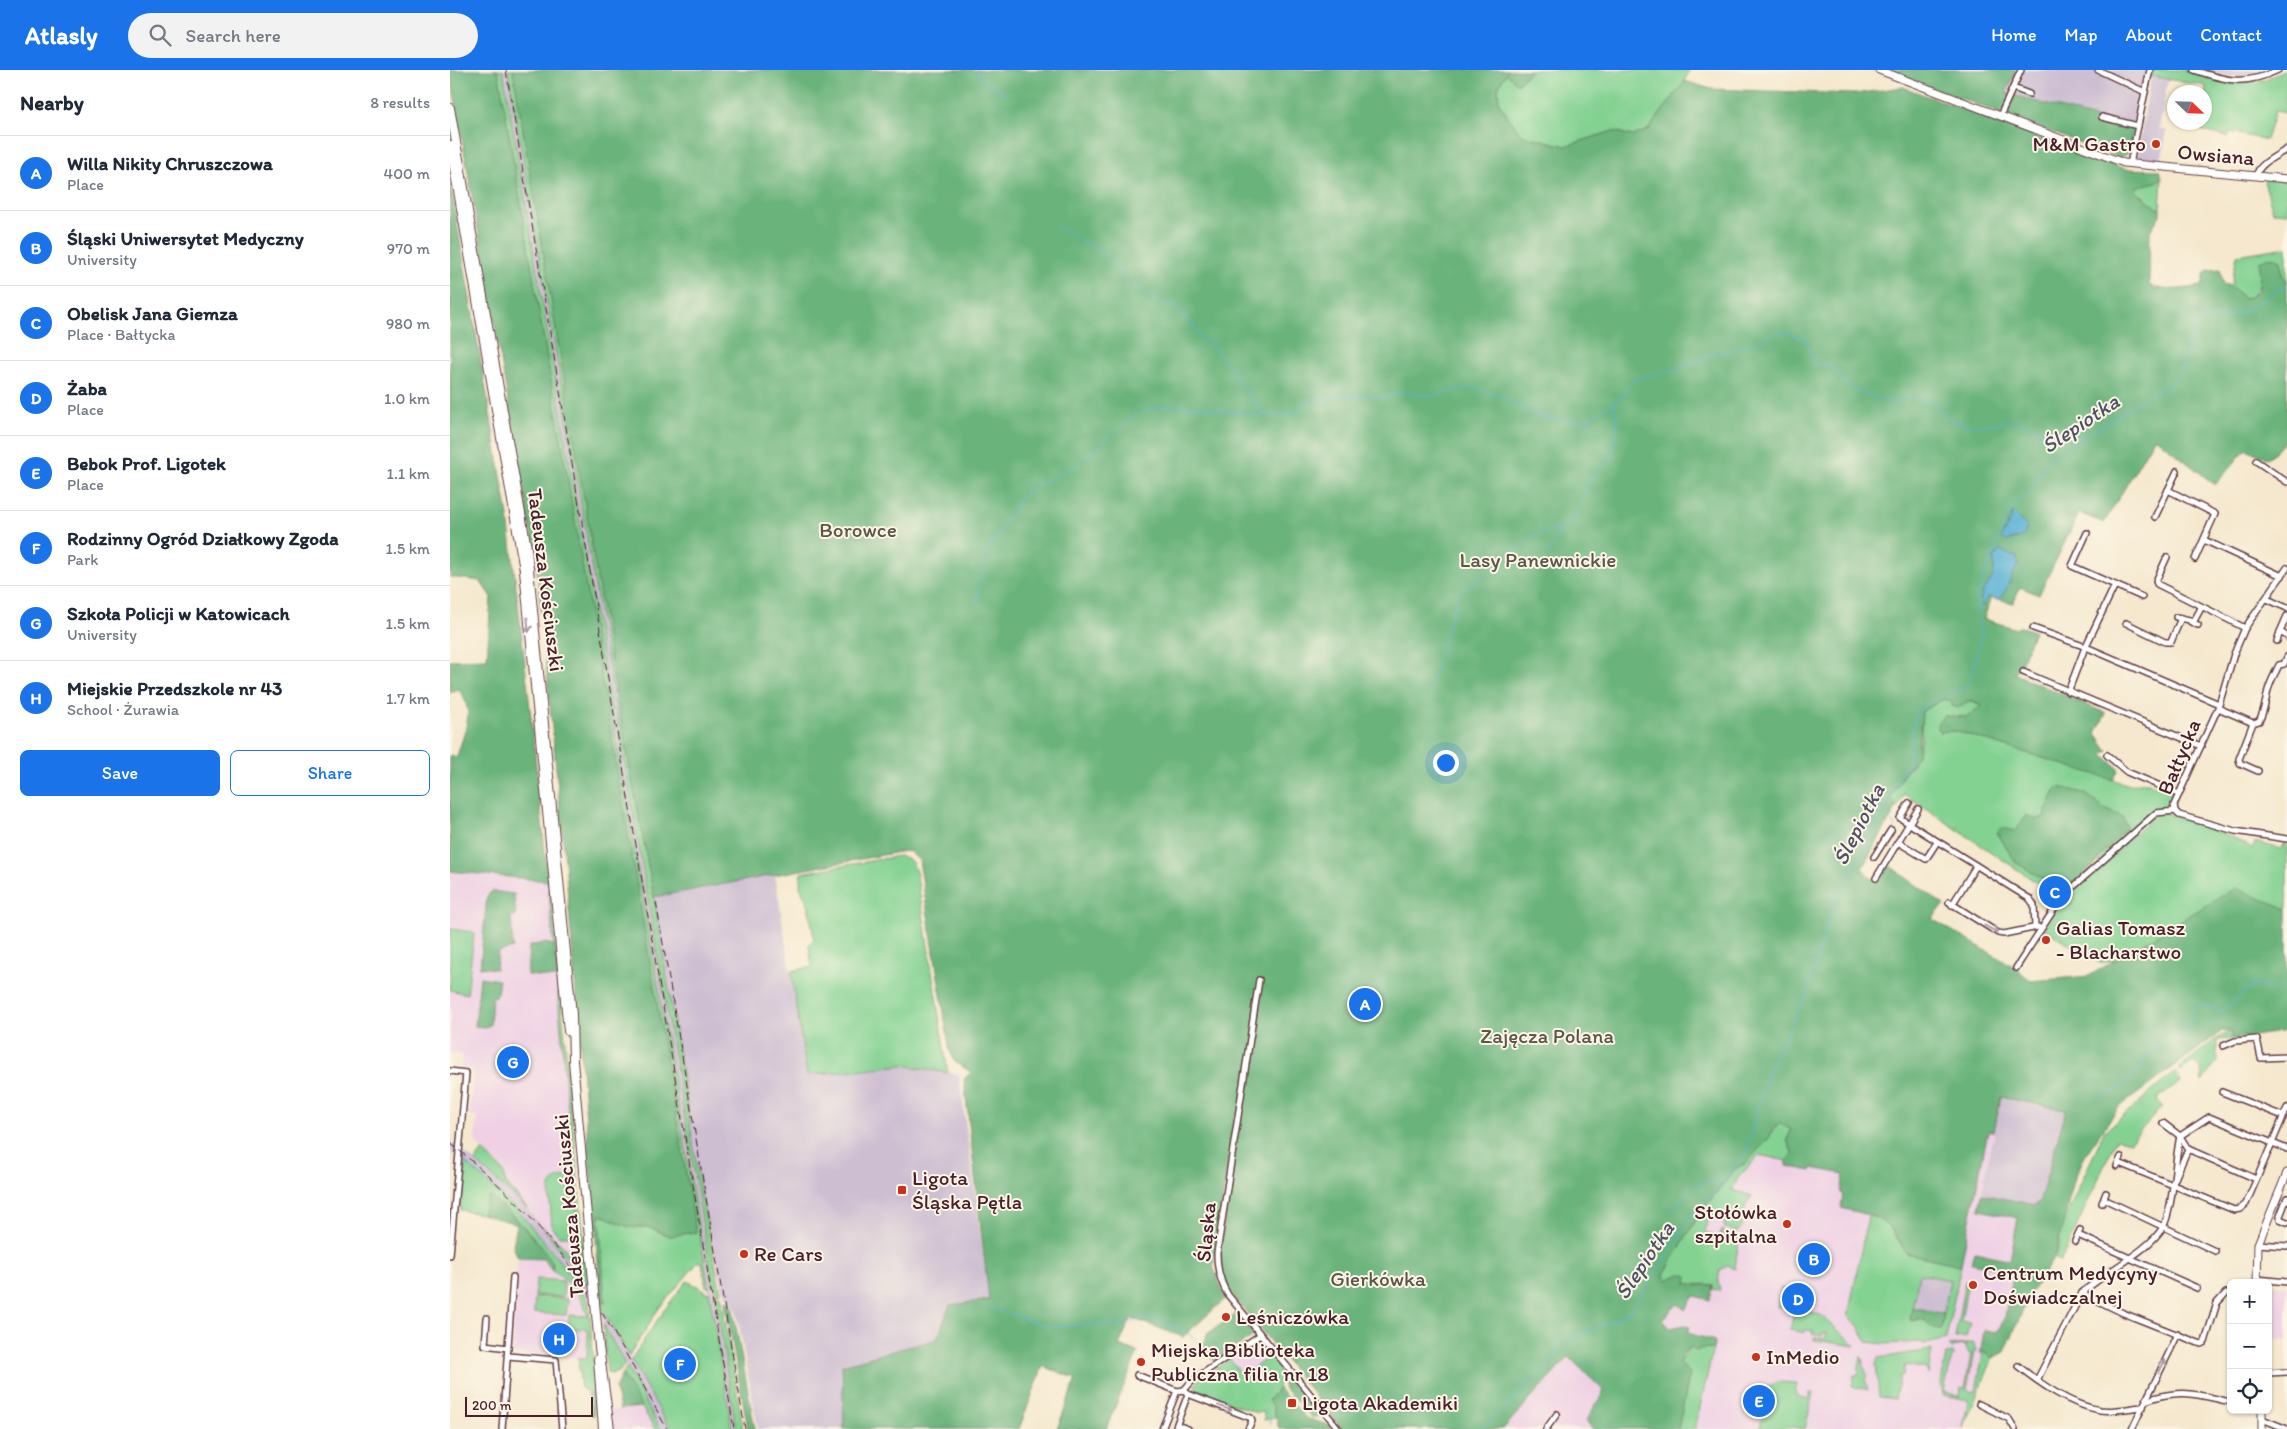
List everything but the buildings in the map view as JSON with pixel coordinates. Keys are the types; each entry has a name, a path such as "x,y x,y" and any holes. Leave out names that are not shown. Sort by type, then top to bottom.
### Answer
{"main road":[{"name":"Tadeusza Kościuszki","path":"450,108 528,555 572,1015 573,1061"},
{"name":"Tadeusza Kościuszki","path":"450,145 522,556 566,1015 573,1061 599,1347 610,1429"},
{"name":"Tadeusza Kościuszki","path":"599,1347 598,1366 603,1429"}],"street":[{"name":"Owsiana","path":"1879,70 2110,159 2130,164 2287,179"},
{"path":"2000,116 2021,70"},
{"path":"2098,70 2146,92"},
{"path":"2130,164 2150,70"},
{"path":"2194,70 2220,79 2243,81 2255,79 2278,70"},
{"path":"2013,88 2029,94"},
{"path":"2102,117 2138,126"},
{"path":"2256,176 2258,170 2264,164 2287,149"},
{"path":"2256,461 2287,482"},
{"path":"2155,517 2177,471"},
{"path":"2168,490 2215,514 2195,559"},
{"path":"2087,533 2072,566 2142,597"},
{"path":"2204,540 2282,576"},
{"path":"2167,557 2156,584 2201,606 2201,608 2245,628"},
{"name":"Bałtycka","path":"2016,968 2038,928 2062,897 2156,813 2174,811 2174,805 2219,706 2234,654 2245,628 2287,568"},
{"path":"2068,692 2086,647 2115,585"},
{"path":"2267,599 2287,608"},
{"path":"2191,622 2201,608"},
{"path":"2277,641 2287,616"},
{"path":"2126,622 2165,642 2171,642 2179,617 2198,625"},
{"path":"2033,628 2086,647 2253,723 2259,721 2262,716 2267,695 2279,665 2284,664 2287,657"},
{"path":"2280,632 2287,636"},
{"path":"2023,672 2201,746"},
{"path":"2253,723 2239,759 2240,763 2258,771"},
{"path":"2107,755 2127,772 2179,794"},
{"path":"1909,803 1900,818 2030,899 2034,905 2038,928 2004,934 1998,933 1950,904 1976,866"},
{"path":"1876,878 1918,809"},
{"path":"2174,811 2182,816 2235,831 2287,839"},
{"path":"1874,857 1890,830"},
{"path":"1898,842 1926,860 1937,842"},
{"path":"1878,851 1888,858"},
{"name":"Śląska","path":"1260,980 1217,1253 1217,1266 1225,1290 1339,1429"},
{"path":"2223,1046 2235,1041 2257,1039 2261,1058 2287,1057"},
{"path":"450,1255 452,1211 466,1073 451,1071"},
{"path":"2222,1092 2283,1116"},
{"path":"2119,1162 2234,1210 2240,1209 2246,1204 2287,1108"},
{"path":"2037,1380 2082,1294 2091,1284 2147,1244 2164,1226 2180,1136 2209,1117 2287,1149"},
{"path":"2163,1123 2180,1136 2188,1150 2256,1179"},
{"path":"2172,1183 2188,1150"},
{"path":"2257,1279 2258,1244 2285,1182 2287,1173"},
{"path":"2106,1193 2103,1201 2164,1226 2216,1251"},
{"path":"2287,1198 2280,1219 2287,1222"},
{"path":"2075,1241 2079,1232 2128,1258 2197,1288"},
{"path":"2258,1244 2287,1246"},
{"path":"502,1429 513,1277"},
{"path":"2272,1282 2287,1282"},
{"path":"2082,1294 2123,1313 2201,1344 2205,1342 2217,1303 2227,1293"},
{"path":"487,1318 485,1345 508,1348"},
{"path":"2132,1429 2148,1400 2178,1334"},
{"path":"1188,1429 1176,1427 1186,1392 1193,1380 1260,1335"},
{"path":"508,1356 556,1360 562,1429"},
{"path":"2018,1366 2068,1399 2100,1410 2143,1407"},
{"path":"2272,1373 2287,1372"},
{"path":"1137,1375 1177,1391 1186,1392 1250,1418 1252,1421 1248,1429"},
{"path":"1162,1429 1177,1391"},
{"path":"2148,1400 2172,1392 2184,1392 2227,1401"},
{"path":"1979,1404 2009,1420 2015,1429"},
{"path":"1546,1429 1557,1414"},
{"path":"2262,1414 2262,1429"},
{"path":"2262,1419 2287,1429"}],"shaded area":[{"path":"503,70 508,70 736,1429 732,1429"},
{"path":"2016,70 2147,70 2134,129 2006,93"},
{"path":"2206,70 2269,70 2255,75 2231,77"},
{"path":"2151,76 2168,79 2159,129 2167,131 2161,161 2137,159"},
{"path":"450,871 548,881 575,1179 580,1261 542,1226 505,1182 503,1171 475,1142 477,1117 469,1116 474,1070 461,1068 462,1055 450,1053"},
{"path":"775,875 807,1075 903,1065 959,1074 989,1300 950,1305 937,1338 842,1365 844,1429 758,1429 736,1309 723,1289 700,1188 654,897"},
{"path":"2000,1097 2040,1200 2035,1205 2014,1272 2005,1317 1997,1332 1985,1330 1981,1350 1993,1358 1963,1429 1695,1429 1715,1341 1670,1328 1662,1319 1678,1304 1685,1310 1697,1234 1738,1178 1759,1155 1793,1155 1847,1175 1877,1217 1961,1265 1988,1130 1994,1131"},
{"path":"2000,1097 2066,1109 2040,1200 2035,1205 1982,1194 1991,1144 1995,1136 1994,1131"},
{"path":"450,1142 475,1161 527,1208 588,1286 589,1301 558,1259 519,1212 450,1148"},
{"path":"518,1258 544,1259 552,1270 567,1281 585,1307 588,1317 587,1358 550,1356 550,1353 541,1352 541,1355 512,1353"},
{"path":"1919,1274 1951,1280 1944,1314 1912,1307"},
{"path":"2272,1284 2287,1286 2287,1339 2272,1340"},
{"path":"602,1309 670,1429 660,1429 603,1324"},
{"path":"1257,1342 1264,1345 1272,1355 1242,1377 1230,1359"},
{"path":"1569,1357 1604,1391 1586,1421 1593,1429 1503,1429"},
{"path":"642,1407 655,1429 613,1429 611,1410"}],"green space":[{"path":"450,70 498,70 696,1232 670,1236 648,1227 629,1227 599,1214 605,1304 601,1301 565,861 536,560"},
{"path":"498,70 503,70 709,1288 706,1286 702,1263 699,1261 659,1308 629,1356 602,1309 601,1301 605,1303 599,1214 629,1227 648,1227 670,1236 696,1232"},
{"path":"508,70 513,70 515,81 619,710 654,897 700,1188 721,1293 718,1293 715,1286 713,1286"},
{"name":"Lasy Panewnickie","path":"513,70 1532,70 1517,84 1506,73 1498,88 1499,103 1521,135 1566,146 1613,131 1633,136 1648,130 1685,81 1711,89 1855,94 1903,87 2126,169 2160,170 2162,178 2156,182 2136,187 2136,191 2160,210 2160,215 2150,231 2149,285 2161,289 2182,289 2202,286 2205,272 2220,269 2223,284 2231,286 2243,298 2254,295 2259,290 2260,261 2270,258 2281,260 2282,275 2287,282 2287,439 2268,459 2246,449 2215,485 2155,437 2104,523 2079,513 2039,595 2020,587 2013,603 1991,597 1984,619 2017,629 2019,626 2034,631 2018,671 2016,670 2015,674 2106,713 2096,733 2108,751 2102,754 2119,769 2113,780 1956,731 1939,732 1937,723 1944,716 1966,717 1983,705 1968,701 1958,708 1952,706 1952,702 1944,699 1922,711 1918,755 1903,775 1890,798 1897,807 1862,868 1869,877 1878,881 1890,866 1944,905 1932,919 2016,968 2031,981 2089,976 2235,888 2287,909 2287,1031 2233,1039 2231,1030 2222,1031 2118,1108 2086,1154 2075,1177 2054,1258 2030,1294 2005,1352 1993,1358 1981,1350 1984,1330 1997,1332 2005,1317 2014,1272 1972,1263 1975,1252 2010,1260 2018,1218 1979,1210 1982,1194 2035,1205 2040,1200 2066,1110 2001,1097 1994,1131 1988,1131 1961,1265 1906,1253 1895,1233 1877,1217 1841,1208 1844,1174 1812,1168 1811,1171 1787,1166 1787,1161 1793,1155 1787,1140 1791,1130 1780,1123 1772,1130 1770,1137 1746,1163 1736,1168 1700,1213 1664,1274 1666,1280 1681,1274 1688,1276 1687,1283 1713,1285 1710,1300 1694,1296 1685,1310 1678,1304 1662,1319 1670,1328 1685,1325 1690,1327 1688,1333 1715,1341 1713,1349 1703,1348 1696,1351 1689,1347 1683,1354 1680,1364 1690,1373 1678,1429 1593,1429 1586,1421 1604,1391 1569,1357 1503,1429 1342,1429 1226,1287 1224,1282 1220,1263 1220,1248 1240,1114 1235,1113 1213,1266 1225,1299 1183,1337 1131,1318 1119,1345 1138,1352 1106,1429 1057,1429 1076,1379 1043,1366 1019,1429 844,1429 842,1365 937,1339 950,1305 989,1300 964,1079 971,1072 955,1062 950,1051 919,860 910,852 905,851 654,897 619,710"},
{"path":"1532,70 1689,70 1685,81 1648,130 1633,136 1613,131 1566,146 1521,135 1499,103 1498,88 1506,73 1517,84"},
{"path":"1884,70 2016,70 2006,93 2134,129 2128,153 2121,158"},
{"path":"2153,70 2186,70 2230,84 2263,80 2287,70 2287,95 2284,102 2287,103 2287,113 2275,111 2266,140 2230,132 2228,137 2200,130 2212,130 2212,85 2200,85 2151,76"},
{"path":"2162,178 2160,210 2136,191 2136,187 2156,182"},
{"path":"2266,179 2287,181 2287,213 2273,212 2264,181"},
{"path":"450,184 508,516 548,881 450,871 450,755 457,757 468,714 464,698 458,689 450,693 450,660 487,659 491,597 480,581 450,577"},
{"path":"2287,247 2287,282 2282,275 2281,260 2266,275 2251,296 2244,298 2231,286 2237,255"},
{"path":"1944,699 1984,704 1966,717 1944,716 1939,731 1956,731 2130,785 2137,783 2153,784 2175,794 2169,809 2155,811 2093,867 2101,855 2126,828 2123,817 2104,809 2086,794 2060,787 2056,789 2043,818 2035,819 2026,815 2016,832 2001,828 1997,832 2015,862 2064,891 2058,899 2054,895 2052,897 2049,895 2051,892 1904,794 1897,807 1890,799 1903,775 1912,765 1921,742 1922,711"},
{"path":"2060,787 2086,794 2104,809 2123,817 2126,828 2101,855 2093,867 2064,891 2015,862 1997,832 2001,828 2016,831 2026,815 2035,819 2043,818 2056,789"},
{"path":"2164,812 2233,838 2253,848 2255,842 2281,849 2284,843 2287,844 2287,909 2270,903 2115,960 2100,963 2044,929 2064,899 2156,814"},
{"path":"899,856 907,858 912,862 917,876 948,1073 903,1065 807,1075 791,971 812,967 809,946 814,938 808,904 800,887 801,873"},
{"path":"548,881 550,881 588,1286 542,1226 575,1258 579,1261 581,1260"},
{"path":"492,891 514,894 516,915 511,917 513,948 498,952 496,969 480,967 487,896"},
{"path":"450,929 473,932 474,934 467,994 450,990"},
{"path":"544,943 554,945 557,978 527,975 529,946"},
{"path":"480,977 499,980 497,994 492,999 490,1025 485,1027 475,1026"},
{"path":"2231,1030 2233,1039 2217,1040 2217,1061 2202,1082 2201,1068 2193,1062 2181,1071 2180,1067 2216,1039"},
{"path":"2176,1071 2181,1082 2157,1099 2162,1107 2130,1142 2116,1140 2061,1261 2054,1258 2059,1244 2061,1227 2104,1132"},
{"path":"1780,1123 1791,1130 1787,1140 1793,1155 1787,1161 1759,1155 1738,1178 1732,1190 1752,1196 1746,1204 1740,1230 1736,1232 1724,1227 1725,1224 1720,1221 1721,1217 1718,1216 1716,1219 1710,1217 1704,1231 1718,1238 1723,1229 1726,1236 1732,1234 1739,1238 1735,1269 1727,1266 1720,1270 1718,1282 1720,1290 1712,1289 1713,1285 1687,1283 1688,1276 1681,1274 1666,1280 1664,1274 1700,1213 1736,1168 1746,1163"},
{"path":"483,1150 503,1171 505,1182 527,1208 475,1161"},
{"path":"465,1162 519,1212 558,1259 589,1301 594,1393 591,1394 581,1388 578,1358 587,1358 588,1330 569,1328 569,1315 588,1316 582,1302 564,1278 552,1270 553,1262 532,1235 489,1197 482,1214 460,1210"},
{"path":"574,1176 579,1253 575,1254 573,1236 559,1236 552,1228 549,1189 556,1179"},
{"path":"489,1196 516,1219 539,1244 553,1262 552,1270 544,1259 518,1258 513,1246 517,1224 482,1214"},
{"path":"1868,1216 1886,1225 1895,1235 1906,1253 1961,1265 1946,1339 1923,1345 1921,1342 1884,1344 1867,1342 1859,1327 1848,1316","holes":["1919,1274 1950,1280 1941,1329 1928,1324 1924,1319 1911,1321"]},
{"path":"536,1279 564,1281 563,1297 535,1295"},
{"path":"687,1281 705,1290 705,1293 709,1292 732,1429 670,1429 631,1360 660,1316 663,1315 662,1313"},
{"path":"1965,1281 1968,1282 1961,1321 1970,1323 1966,1337 1955,1338"},
{"path":"1781,1288 1796,1291 1799,1295 1793,1305 1777,1307"},
{"path":"714,1289 717,1297 721,1295 743,1429 736,1429"},
{"path":"535,1296 568,1299 566,1315 534,1313"},
{"path":"729,1300 733,1311 755,1429 748,1429 725,1302"},
{"path":"1912,1307 1944,1314 1941,1329 1932,1328 1921,1318 1911,1321"},
{"path":"1811,1312 1821,1315 1856,1346 1814,1340 1814,1337 1825,1339 1826,1333 1823,1333 1822,1336 1812,1334 1813,1331 1805,1330 1804,1333 1790,1329 1794,1314"},
{"path":"1236,1314 1255,1335 1214,1361 1203,1349 1207,1334"},
{"path":"603,1324 625,1364 619,1372 610,1374 607,1372"},
{"path":"1972,1343 1977,1351 1974,1351 1967,1389 1970,1392 1976,1391 1983,1353 1980,1353 1981,1350 1993,1358 1963,1428 1968,1400 1943,1395 1941,1383 1946,1354 1952,1353 1954,1356 1952,1356 1944,1392 1960,1396 1961,1388 1965,1389 1971,1354 1968,1353 1965,1345 1952,1347 1952,1350 1948,1346"},
{"path":"1689,1347 1713,1349 1695,1429 1678,1429 1690,1373 1680,1364"},
{"path":"1932,1350 1928,1375 1927,1369 1905,1365 1903,1376 1900,1376 1895,1399 1879,1397 1876,1364 1878,1358"},
{"path":"1272,1355 1280,1366 1278,1388 1268,1401 1273,1406 1276,1418 1264,1420 1264,1412 1257,1413 1194,1390 1197,1381 1230,1359 1242,1376"},
{"path":"1861,1355 1867,1376 1865,1378 1868,1390 1852,1386 1854,1375 1858,1375"},
{"path":"627,1367 660,1429 655,1429 622,1374"},
{"path":"622,1374 642,1407 620,1409 615,1389"},
{"path":"1290,1376 1321,1415 1319,1417 1311,1417 1284,1388 1282,1383"},
{"path":"1779,1382 1797,1383 1795,1393 1797,1396 1809,1399 1810,1393 1813,1393 1805,1429 1787,1426 1786,1429 1760,1429 1768,1386"},
{"path":"1278,1388 1306,1418 1329,1425 1332,1429 1279,1429 1273,1406 1268,1401"},
{"path":"587,1394 593,1395 594,1415 592,1416 590,1396"}],"water":[{"path":"2013,513 2027,527 2024,536 2007,541 2001,539"},
{"path":"2000,550 2012,556 2017,556 2018,566 2001,597 1998,600 1989,597 1986,599 1983,607 1981,598 1993,574 1994,557"}],"waterway":[{"path":"977,70 979,77 1005,95"},
{"path":"1056,226 1107,255"},
{"path":"1111,258 1128,283 1140,288 1154,300 1177,307 1184,314 1187,321 1192,323 1202,339 1214,345 1219,355 1232,369 1238,384 1241,388 1247,390 1255,407 1266,416"},
{"name":"Ślepiotka","path":"1481,1429 1536,1379 1559,1351 1557,1343 1617,1319 1633,1309 1694,1212 1711,1196 1745,1155 1768,1071 1805,998 1834,903 1872,834 1908,761 1915,718 1923,708 1965,687 1970,681 1981,636 1976,600 2010,507 2032,491 2046,461 2174,380 2182,367 2192,334 2200,320 2241,312 2287,286"},
{"path":"1120,427 1141,411 1168,406 1202,407 1254,416 1286,415 1296,412 1311,399 1365,395 1381,398 1406,392 1415,395 1434,395 1471,387 1506,398 1536,416 1558,420 1586,421 1623,396 1632,380 1684,367 1712,354 1727,352 1744,345 1752,345 1781,331 1806,340 1814,364 1831,366 1847,385 1871,397 1892,403 1904,399 1934,402 1947,417 1967,426 1972,426"},
{"path":"1552,546 1556,538 1557,528 1562,528 1565,524 1575,519 1577,509 1582,503 1590,479 1602,471 1610,460 1618,428 1614,403"},
{"path":"1975,426 2001,423 2005,420 2042,431 2072,434 2079,438"},
{"path":"979,584 987,550 1025,492 1079,464 1116,430"},
{"path":"1529,539 1537,534 1556,529"},
{"path":"1440,654 1458,594 1525,543"},
{"path":"1547,557 1551,549"},
{"path":"977,603 978,586"},
{"path":"1428,693 1439,659"},
{"path":"1885,810 1896,828"},
{"path":"2250,984 2278,989"},
{"path":"2097,1097 2113,1092 2141,1068 2146,1057 2167,1040 2182,1034 2189,1028 2191,1014 2197,1006 2203,1005 2222,1011 2254,985"},
{"path":"450,1151 454,1154"},
{"path":"462,1159 485,1179"},
{"path":"1674,1208 1689,1191 1699,1184 1712,1181 1722,1182"},
{"path":"992,1308 1049,1327 1106,1323 1121,1326 1145,1316 1184,1330 1197,1342"},
{"path":"1268,1412 1270,1423"}],"railway":[{"path":"506,70 734,1429"},
{"path":"656,902 745,1429"},
{"path":"450,1143 507,1193 573,1269 628,1358 667,1429"}],"place":[{"name":"M&M Gastro","path":"2156,144"},
{"name":"Obelisk Jana Giemza","path":"2055,892"},
{"name":"Galias Tomasz - Blacharstwo","path":"2046,940"},
{"name":"Willa Nikity Chruszczowa","path":"1365,1004"},
{"name":"Szkoła Policji w Katowicach","path":"513,1062"},
{"name":"Ligota Śląska Pętla","path":"902,1190"},
{"name":"Stołówka szpitalna","path":"1787,1224"},
{"name":"Re Cars","path":"744,1254"},
{"name":"Śląski Uniwersytet Medyczny","path":"1814,1259"},
{"name":"Centrum Medycyny Doświadczalnej","path":"1973,1285"},
{"name":"Żaba","path":"1798,1299"},
{"name":"Leśniczówka","path":"1226,1317"},
{"name":"Miejskie Przedszkole nr 43","path":"559,1339"},
{"name":"InMedio","path":"1756,1357"},
{"name":"Miejska Biblioteka Publiczna filia nr 18","path":"1141,1362"},
{"name":"Rodzinny Ogród Działkowy Zgoda","path":"680,1364"},
{"name":"Bebok Prof. Ligotek","path":"1759,1401"},
{"name":"Ligota Akademiki","path":"1292,1403"}],"park label":[{"name":"Borowce","path":"858,530"},
{"name":"Zajęcza Polana","path":"1547,1036"},
{"name":"Gierkówka","path":"1378,1279"}]}
